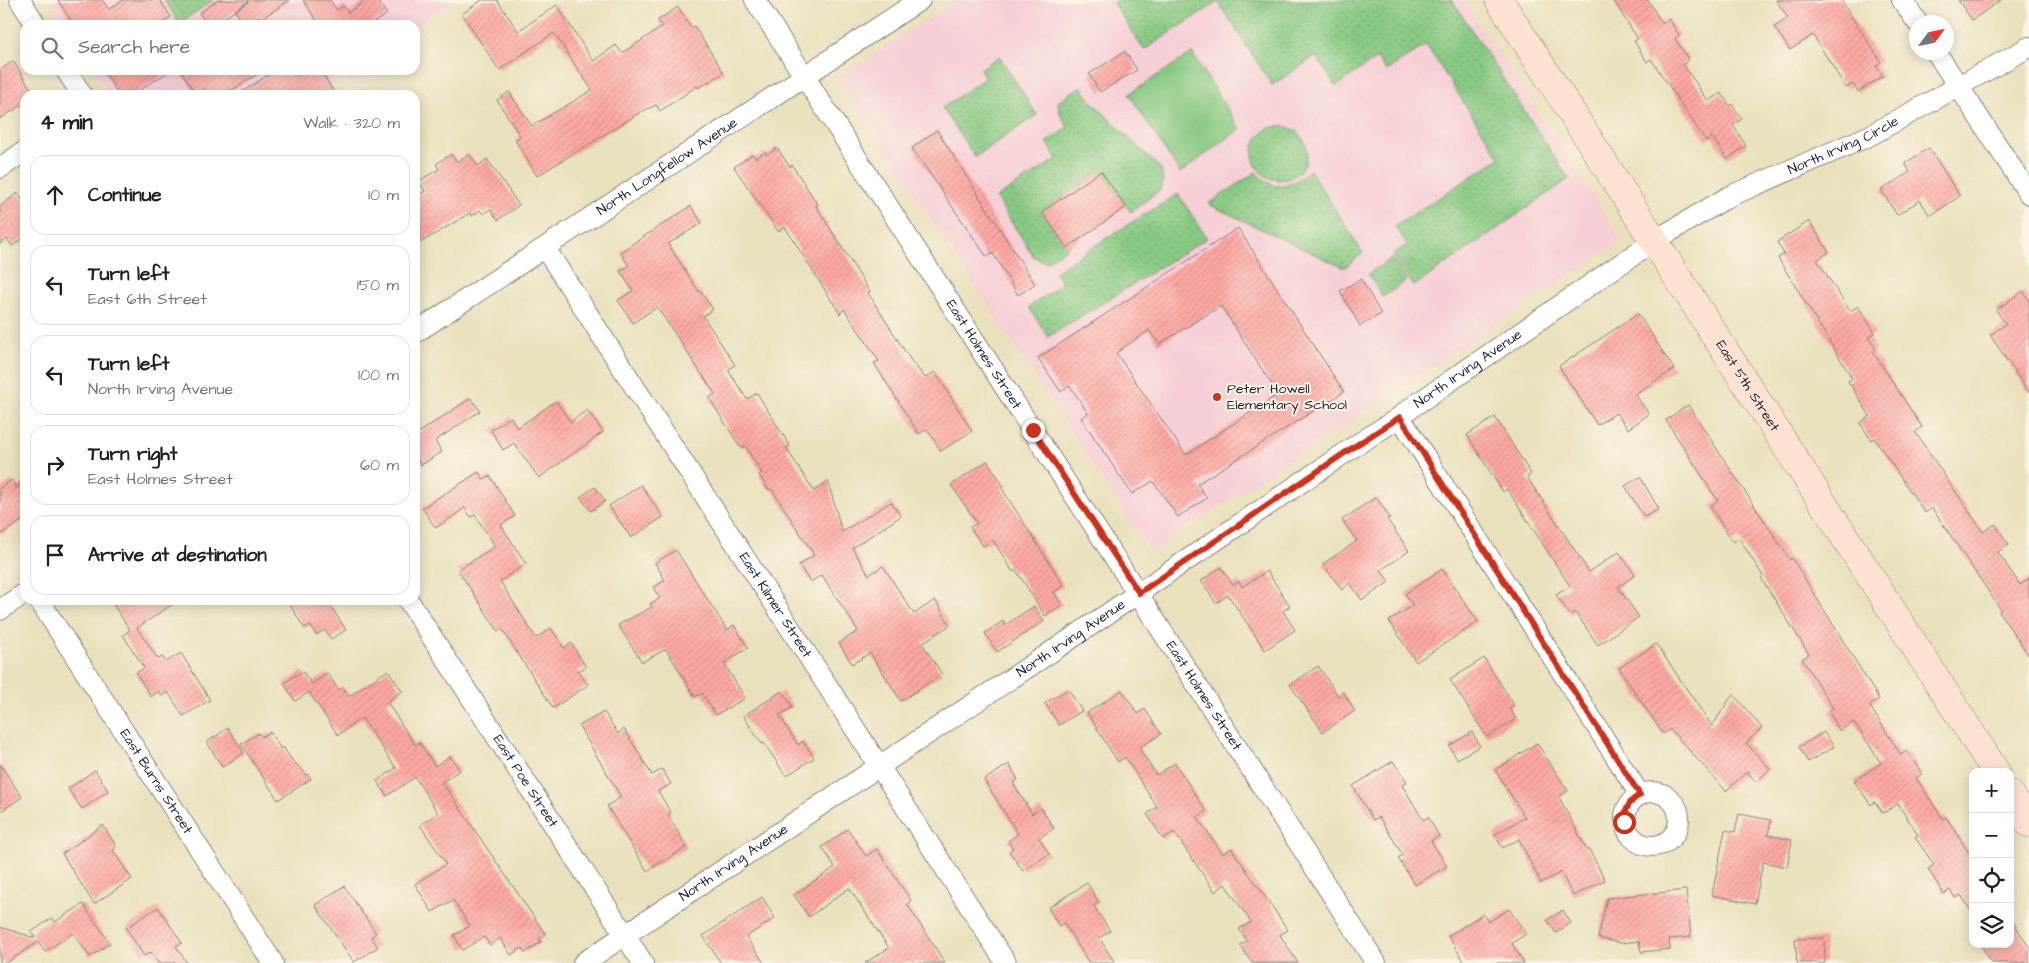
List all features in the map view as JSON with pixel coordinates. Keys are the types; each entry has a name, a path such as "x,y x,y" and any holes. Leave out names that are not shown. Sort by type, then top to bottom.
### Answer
{"street":[{"path":"20,0 33,20"},
{"name":"East Holmes Street","path":"755,0 1376,963"},
{"name":"North Longfellow Avenue","path":"420,330 920,0"},
{"name":"East 5th Street","path":"1499,0 1993,768"},
{"path":"1902,0 1912,15"},
{"name":"North Irving Circle","path":"1654,241 1728,197 1869,136 2029,47"},
{"path":"1941,60 2029,194"},
{"path":"69,75 79,90"},
{"path":"0,168 20,154"},
{"name":"North Irving Avenue","path":"583,963 1139,593 1400,417 1404,412 1654,241"},
{"name":"East Kilmer Street","path":"546,248 1006,963"},
{"path":"1400,417 1640,795"},
{"path":"0,610 20,596"},
{"name":"East Burns Street","path":"42,605 273,963"},
{"name":"East Poe Street","path":"411,605 643,963"},
{"path":"2014,800 2029,823"}],"shaded area":[{"path":"50,0 455,0 420,24 420,20 63,20"},
{"name":"Peter Howell Elementary School","path":"957,0 1463,0 1622,241 1150,552 838,78"},
{"path":"97,75 342,75 320,90 107,90"}],"green space":[{"path":"164,0 214,0 184,20 177,20"},
{"path":"1116,0 1452,0 1569,179 1414,286 1393,254 1407,245 1395,226 1500,158 1426,45 1386,71 1377,58 1336,86 1316,56 1272,85 1218,2 1144,50 1113,3"},
{"path":"1192,53 1240,129 1180,173 1129,94"},
{"path":"999,56 1037,115 975,157 942,108 985,78 980,69"},
{"path":"1081,86 1091,101 1161,169 1163,181 1160,190 1131,212 1101,171 1042,212 1067,248 1046,262 1034,257 996,198 1057,159 1047,142 1068,127 1060,114 1058,102"},
{"path":"1275,126 1285,126 1295,130 1303,138 1307,153 1303,168 1295,176 1285,180 1275,180 1265,176 1257,168 1253,158 1253,148 1257,138 1265,130"},
{"path":"1310,170 1363,253 1344,268 1208,204 1256,172 1270,183 1276,186 1283,186 1296,181"},
{"path":"1178,194 1207,238 1048,337 1029,307 1062,284 1055,272"},
{"path":"1392,258 1407,280 1383,297 1368,274"}],"building":[{"path":"58,0 102,0 109,9 123,0 160,0 171,17 166,20 71,20"},
{"path":"218,0 290,0 261,19 259,16 253,20 241,20 235,11 249,1 221,20 204,20 199,13"},
{"path":"303,0 330,0 337,10 344,6 348,13 367,0 377,0 387,14 378,20 316,20"},
{"path":"482,0 497,0 518,31 557,5 593,61 616,45 622,53 662,27 658,20 678,7 691,28 694,26 724,73 698,88 697,86 660,111 656,105 641,112 537,176 515,140 520,136 497,100 509,92 532,126 592,90 554,33 499,70 462,14"},
{"path":"1613,0 1648,0 1662,23 1669,19 1679,35 1675,39 1689,60 1683,64 1708,101 1721,93 1730,106 1732,104 1742,119 1733,125 1746,146 1727,159 1712,137 1706,141 1651,59 1647,62 1634,41 1638,39"},
{"path":"1776,0 1841,0 1881,62 1876,66 1883,76 1858,92 1853,84 1846,88 1813,35 1790,50 1774,27 1788,18"},
{"path":"1958,0 2001,0 1972,20"},
{"path":"1125,51 1137,70 1100,92 1089,74"},
{"path":"13,61 20,75 22,75 32,90 20,90 20,106 0,119 0,70"},
{"path":"106,75 163,75 140,90 116,90"},
{"path":"183,75 256,75 232,90 206,90 205,88 193,90"},
{"path":"268,75 323,75 333,90 245,90"},
{"path":"937,130 1035,284 1018,295 993,253 987,257 912,148"},
{"path":"777,148 790,167 792,165 818,205 816,206 910,359 925,378 935,372 972,431 941,451 927,429 919,434 874,363 879,361 844,309 840,314 785,227 778,231 734,167 753,154 756,158 765,152 767,155"},
{"path":"1929,148 1960,196 1930,216 1920,200 1897,215 1881,190 1910,172 1905,163"},
{"path":"451,154 457,162 469,154 478,166 487,159 519,205 498,220 490,209 483,214 480,210 472,216 470,213 420,243 420,194 425,191 420,180 439,169 436,164"},
{"path":"1101,171 1126,207 1067,248 1042,212"},
{"path":"18,193 20,196 20,240 12,246 7,239 0,244 0,206"},
{"path":"691,206 702,223 668,244 699,292 713,309 703,316 735,365 728,370 747,399 757,393 790,446 786,448 814,491 828,481 842,532 891,502 901,516 852,548 869,575 883,566 914,614 935,600 950,625 922,643 942,674 901,701 870,653 852,664 839,643 858,631 822,575 810,582 799,565 814,555 773,491 767,488 759,475 762,473 745,446 741,448 709,398 715,394 657,307 633,323 618,300 633,291 620,271 629,266 620,252"},
{"path":"1809,221 1829,252 1817,260 1850,311 1858,306 1875,333 1868,337 1876,349 1873,352 1922,427 1915,432 1983,532 1995,524 2009,545 1998,552 2020,585 2029,578 2029,656 1999,612 2001,610 1932,508 1925,513 1874,438 1871,440 1860,423 1870,416 1848,381 1852,378 1778,258 1784,254 1777,242"},
{"path":"1238,228 1344,392 1197,484 1207,498 1178,517 1153,481 1132,494 1081,418 1088,413 1070,386 1061,392 1038,358","holes":["1221,306 1278,394 1186,455 1116,353 1149,330 1159,344"]},
{"path":"1361,279 1381,314 1360,326 1340,291"},
{"path":"2023,291 2029,300 2029,393 1990,335 2006,324 1996,310"},
{"path":"1638,314 1674,369 1635,394 1649,414 1628,429 1616,413 1597,425 1559,366"},
{"path":"471,398 480,411 435,441 442,452 421,465 420,432"},
{"path":"556,401 570,422 587,410 603,432 539,478 514,443 503,450 491,430 511,417 517,428"},
{"path":"1688,405 1790,560 1792,558 1879,699 1869,705 1901,755 1907,751 1922,774 1916,778 1943,819 1946,817 1969,853 1969,908 1961,895 1955,898 1950,890 1944,894 1928,869 1934,865 1915,837 1918,835 1898,804 1883,813 1875,802 1871,805 1854,781 1881,763 1854,722 1840,731 1829,712 1833,708 1802,659 1809,654 1761,578 1763,576 1739,538 1733,542 1710,506 1718,501 1666,420"},
{"path":"1495,417 1531,474 1527,477 1589,572 1619,552 1635,575 1618,587 1639,617 1598,645 1575,612 1570,615 1556,595 1570,586 1507,489 1503,492 1467,435"},
{"path":"987,461 1004,486 1001,487 1064,586 1054,592 1062,605 1045,616 1016,570 1013,572 993,540 983,546 970,527 977,523 951,485"},
{"path":"479,472 483,479 490,476 515,516 501,525 526,564 500,581 536,638 551,628 564,648 571,643 586,667 578,671 588,685 553,708 502,629 498,631 458,570 495,546 475,515 471,517 465,508 436,528 422,508"},
{"path":"1640,477 1659,509 1644,517 1625,486"},
{"path":"12,480 16,488 20,485 20,522 0,535 0,488"},
{"path":"641,485 663,517 631,538 609,506"},
{"path":"595,487 605,501 591,511 580,497"},
{"path":"1376,497 1390,518 1387,519 1409,551 1381,570 1389,582 1362,600 1350,583 1342,590 1323,564 1357,541 1342,520"},
{"path":"676,550 727,630 734,625 748,648 724,663 745,698 716,715 702,693 695,697 666,649 642,662 618,625 652,607 650,604 660,598 653,588 665,580 655,563"},
{"path":"1221,567 1233,585 1239,581 1242,587 1267,571 1290,606 1283,611 1295,630 1265,650 1228,595 1216,603 1201,581"},
{"path":"1442,569 1478,622 1416,662 1389,621 1413,605 1405,594"},
{"path":"113,605 172,605 137,628 158,659 163,657 166,662 181,653 210,700 183,716 168,692 162,696 159,691 151,697 136,673 144,668 123,635 130,630"},
{"path":"290,605 330,605 346,630 331,639 325,630 316,635 311,626 304,628"},
{"path":"1034,606 1044,621 997,652 985,633 1003,621 1005,625"},
{"path":"1656,644 1712,726 1733,694 1762,728 1746,743 1770,769 1756,782 1747,771 1726,791 1670,729 1663,734 1619,668"},
{"path":"1484,658 1514,705 1509,708 1516,719 1487,737 1450,680"},
{"path":"1318,666 1338,696 1343,692 1355,711 1323,732 1290,685"},
{"path":"388,670 402,691 387,702 415,745 419,742 435,766 450,756 460,770 442,782 546,935 539,939 541,942 525,953 522,948 511,955 500,938 490,945 484,937 462,950 454,935 470,926 453,900 432,912 415,884 446,864 420,825 438,813 415,777 387,796 377,781 396,768 362,718 338,735 309,692 295,701 284,683 302,671 312,684 327,673 339,690 343,687 349,696"},
{"path":"1068,689 1082,711 1059,725 1045,703"},
{"path":"1122,690 1138,714 1145,709 1161,734 1139,748 1156,775 1175,763 1206,811 1197,817 1223,854 1231,848 1273,908 1288,930 1280,935 1298,963 1252,963 1240,945 1247,941 1239,929 1251,922 1225,884 1215,892 1174,832 1163,839 1147,814 1157,807 1125,757 1118,762 1087,713"},
{"path":"782,691 793,707 779,715 798,745 803,741 814,758 786,776 743,716"},
{"path":"604,712 618,734 624,729 652,775 662,769 671,784 658,791 671,813 668,815 687,847 647,871 607,806 621,797 579,726"},
{"path":"228,728 244,753 222,767 207,742"},
{"path":"270,732 281,749 283,747 292,760 311,779 278,800 241,744 259,733 262,737"},
{"path":"1472,732 1480,746 1457,759 1449,746"},
{"path":"1824,732 1834,747 1808,762 1799,747"},
{"path":"1537,743 1568,791 1559,797 1605,880 1573,896 1561,872 1541,883 1519,839 1503,848 1494,835 1525,817 1495,770"},
{"path":"1393,761 1407,782 1402,785 1423,820 1428,817 1439,836 1431,841 1447,866 1415,885 1398,858 1403,855 1379,817 1373,820 1353,786"},
{"path":"0,764 22,797 0,812"},
{"path":"1009,764 1018,780 1013,783 1032,814 1041,808 1054,828 1039,838 1049,854 1023,871 1009,851 1013,848 1008,841 1018,834 984,780"},
{"path":"95,770 108,791 82,809 68,789"},
{"path":"1739,814 1771,820 1768,835 1792,840 1787,867 1763,862 1755,904 1712,895 1725,830 1735,832"},
{"path":"103,825 116,846 113,851 132,879 94,904 62,854"},
{"path":"848,829 866,856 877,849 911,901 907,904 945,963 865,963 889,948 849,888 809,917 794,895 835,867 822,847"},
{"path":"1087,883 1099,902 1094,906 1110,931 1099,938 1115,963 1089,963 1064,923 1059,926 1048,908"},
{"path":"344,886 376,933 371,937 378,947 354,962 315,905"},
{"path":"1686,890 1691,937 1669,939 1670,949 1641,952 1639,941 1620,943 1598,938 1607,898"},
{"path":"762,897 775,918 746,937 764,963 721,963 703,936"},
{"path":"83,904 110,943 90,957 73,933 45,952 38,942 6,963 0,963 0,927 35,938 31,932 52,918 55,922"},
{"path":"158,907 182,943 176,946 187,963 158,963 151,952 144,956 126,928"},
{"path":"1509,909 1526,934 1512,943 1524,963 1465,963 1448,936 1483,914 1488,922"},
{"path":"1563,910 1571,923 1556,933 1547,920"},
{"path":"2014,923 2029,947 2029,963 1992,963 1983,948 2014,948"},
{"path":"1824,938 1825,963 1797,963 1795,939"}],"place":[{"name":"Peter Howell Elementary School","path":"1217,397"}],"route":[{"path":"1033,430 1139,593 1400,417 1640,795 1634,798 1628,805 1624,822"}]}
